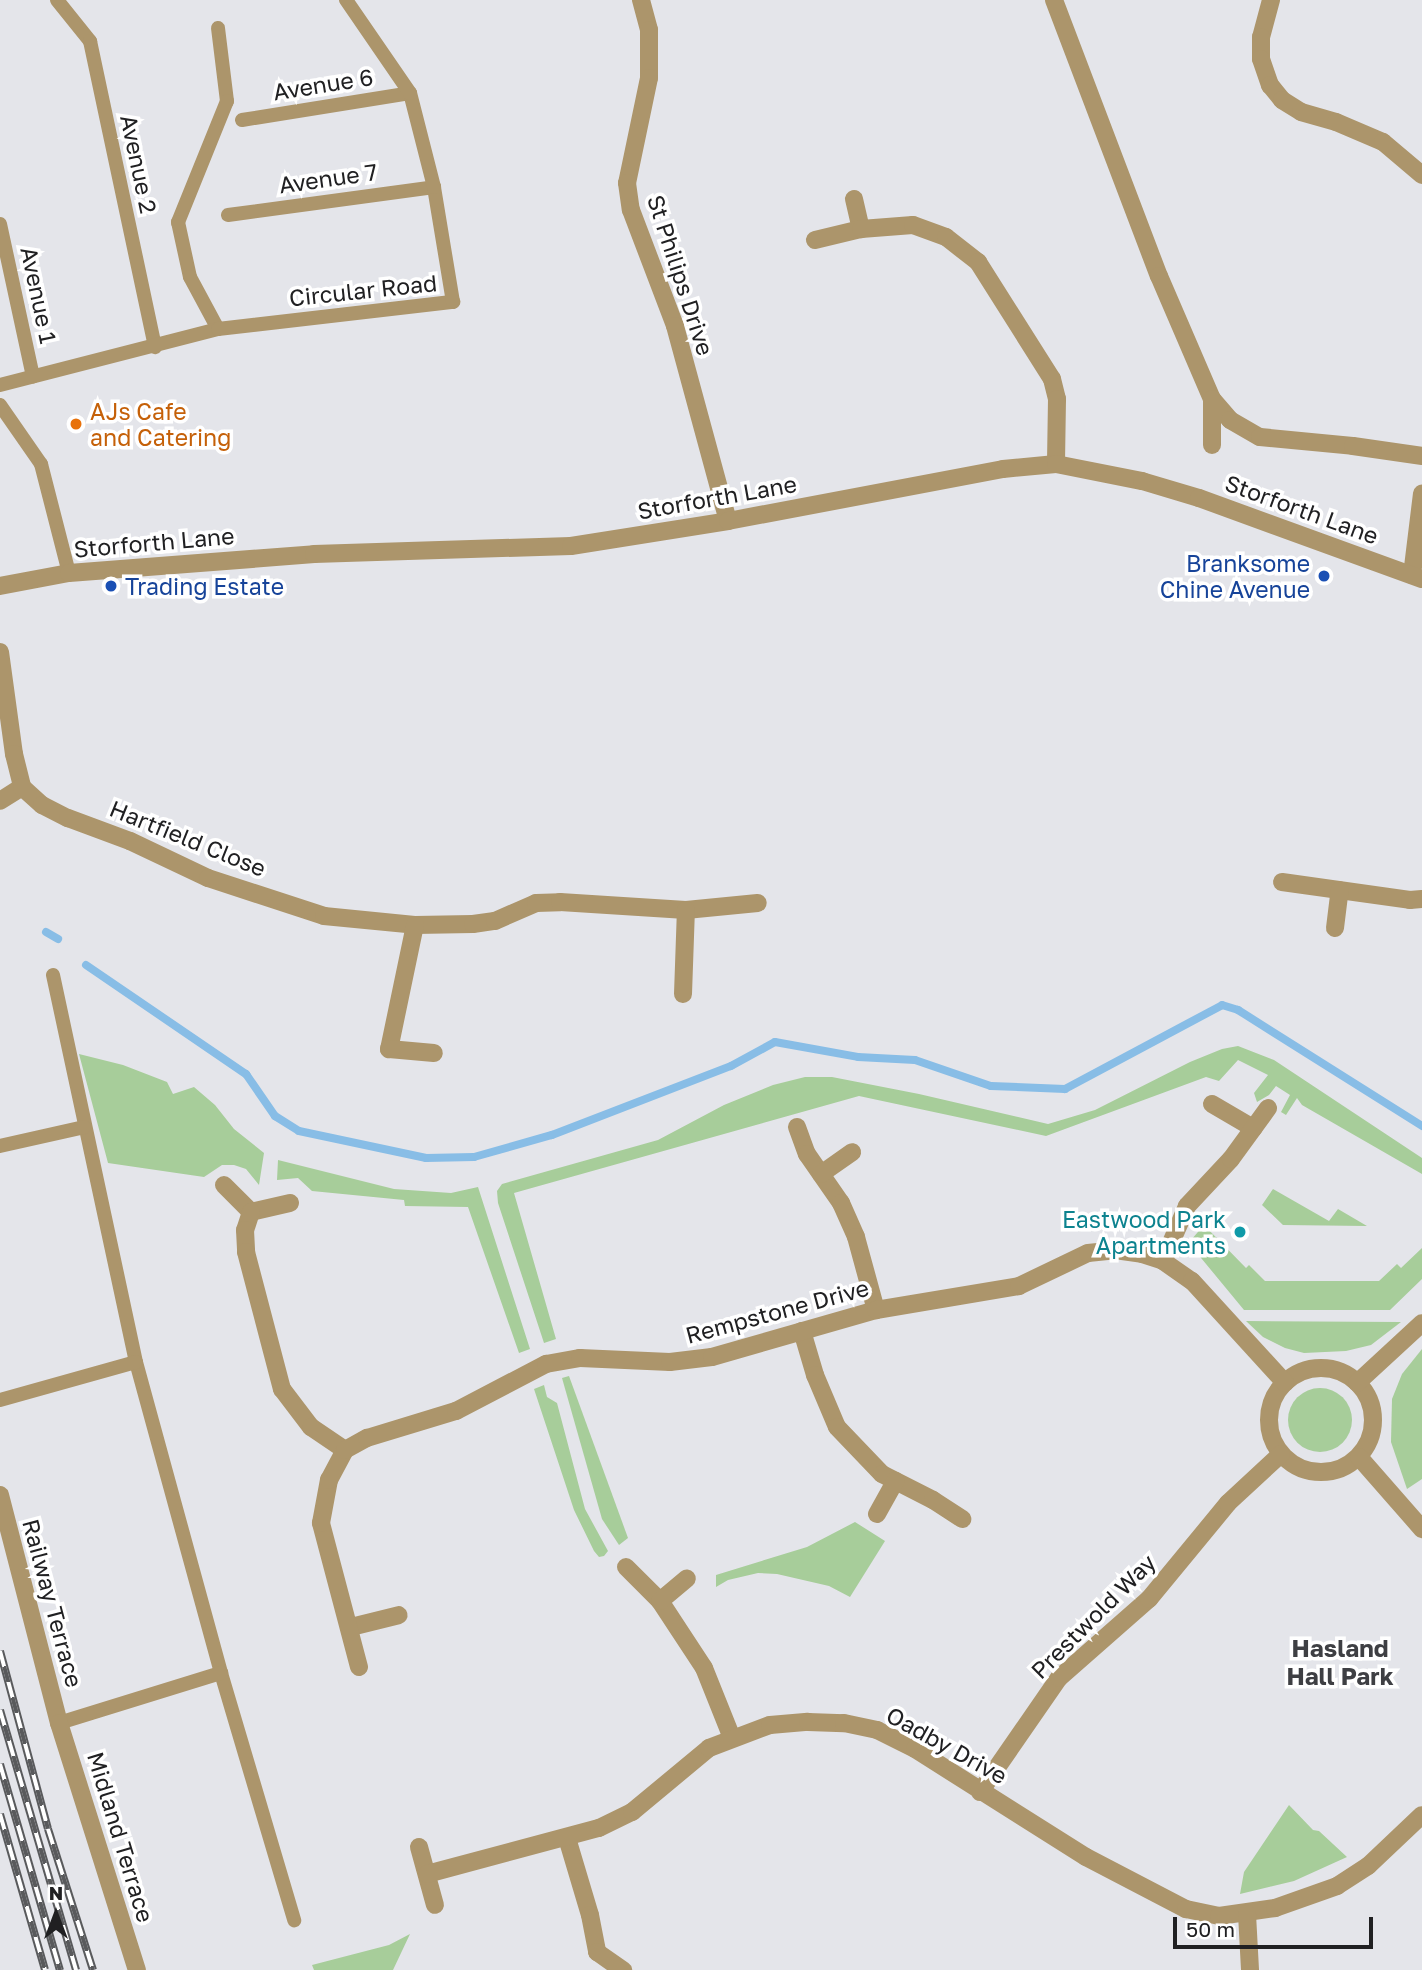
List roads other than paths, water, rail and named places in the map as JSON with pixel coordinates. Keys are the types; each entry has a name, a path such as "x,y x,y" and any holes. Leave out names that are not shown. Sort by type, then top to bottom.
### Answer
{"street":[{"name":"St Philips Drive","path":"641,0 649,30 649,78 627,183 631,210 675,326 728,521"},
{"path":"1054,0 1160,276 1212,399 1230,420 1260,437 1422,456"},
{"path":"1271,0 1261,37 1261,59 1270,85 1282,100 1301,112 1336,122 1383,142 1422,175"},
{"path":"854,199 861,229"},
{"path":"815,240 861,229 913,225 946,237 978,262 1052,379 1057,399 1055,464"},
{"path":"1212,399 1212,445"},
{"name":"Storforth Lane","path":"0,586 69,573 314,554 571,546 728,521 1003,469 1055,464 1142,481 1188,495 1417,577"},
{"path":"1417,577 1422,494"},
{"path":"0,652 14,754 22,787 0,801"},
{"name":"Hartfield Close","path":"22,787 42,805 208,878 324,916 415,925 495,921 536,903 560,902 686,910 758,903"},
{"path":"1282,882 1422,899"},
{"path":"1335,928 1340,890"},
{"path":"683,994 686,910"},
{"path":"415,925 389,1049 434,1053"},
{"path":"1212,1104 1253,1128"},
{"path":"1163,1261 1187,1206 1231,1159 1268,1108"},
{"path":"797,1128 807,1154 841,1203 856,1237 876,1310"},
{"path":"821,1174 852,1152"},
{"path":"224,1185 251,1212"},
{"path":"251,1212 290,1203"},
{"path":"251,1212 245,1230 246,1252 282,1389 311,1427 345,1450 329,1480 320,1523 351,1627 359,1667"},
{"name":"Rempstone Drive","path":"345,1450 367,1438 456,1410 546,1364 580,1358 690,1361 876,1310 1019,1286 1088,1253 1115,1250 1142,1254 1163,1261 1192,1281 1285,1383"},
{"path":"1357,1383 1422,1323"},
{"path":"802,1331 815,1375 837,1427 882,1474 962,1519"},
{"path":"1321,1368 1341,1372 1357,1383 1367,1396 1373,1411 1373,1428 1359,1457 1345,1467 1328,1472 1311,1472 1295,1465 1281,1454 1272,1437 1269,1418 1274,1399 1285,1383 1302,1372 1321,1368"},
{"name":"Prestwold Way","path":"980,1792 1059,1678 1149,1599 1228,1503 1281,1454"},
{"path":"1359,1457 1422,1529"},
{"path":"877,1514 895,1480"},
{"name":"Railway Terrace","path":"0,1495 59,1723"},
{"path":"626,1567 660,1601 704,1668 732,1738"},
{"path":"660,1601 687,1578"},
{"path":"351,1627 399,1615"},
{"name":"Oadby Drive","path":"427,1874 599,1828 632,1812 709,1748 771,1725 808,1722 844,1723 877,1730 915,1749 1086,1857 1186,1909 1219,1916 1247,1914 1304,1900 1337,1886 1368,1866 1422,1815"},
{"name":"Midland Terrace","path":"59,1723 136,1968"},
{"path":"567,1838 590,1915 597,1952 623,1970"},
{"path":"419,1847 435,1905"},
{"path":"1247,1914 1250,1970"}],"lane":[{"name":"Avenue 2","path":"57,0 90,41 155,347"},
{"name":"Circular Road","path":"0,384 218,329 453,303 433,187 410,93 346,0"},
{"path":"218,28 227,101 178,222 190,277 218,329"},
{"name":"Avenue 6","path":"242,120 410,93"},
{"name":"Avenue 7","path":"228,215 433,187"},
{"name":"Avenue 1","path":"0,224 33,376"},
{"path":"0,405 41,464 69,573"},
{"path":"53,975 136,1362 221,1673 294,1920"},
{"path":"0,1146 84,1127"},
{"path":"0,1400 136,1362"},
{"path":"59,1723 221,1673"}],"waterway":[{"path":"46,932 58,939"},
{"path":"86,965 246,1074 275,1116 299,1131 426,1158 474,1157 552,1135 731,1066 775,1042 858,1057 915,1060 991,1086 1065,1089 1222,1005 1238,1010 1422,1126"}],"railway":[{"path":"0,1651 48,1829 93,1970"},
{"path":"0,1710 76,1970"},
{"path":"0,1764 60,1970"},
{"path":"0,1814 45,1970"}],"place":[{"name":"AJs Cafe and Catering","path":"76,424"},
{"name":"Branksome Chine Avenue","path":"1324,576"},
{"name":"Trading Estate","path":"111,586"},
{"name":"Eastwood Park Apartments","path":"1240,1232"}],"district":[{"name":"Hasland Hall Park","path":"1340,1662"}]}
